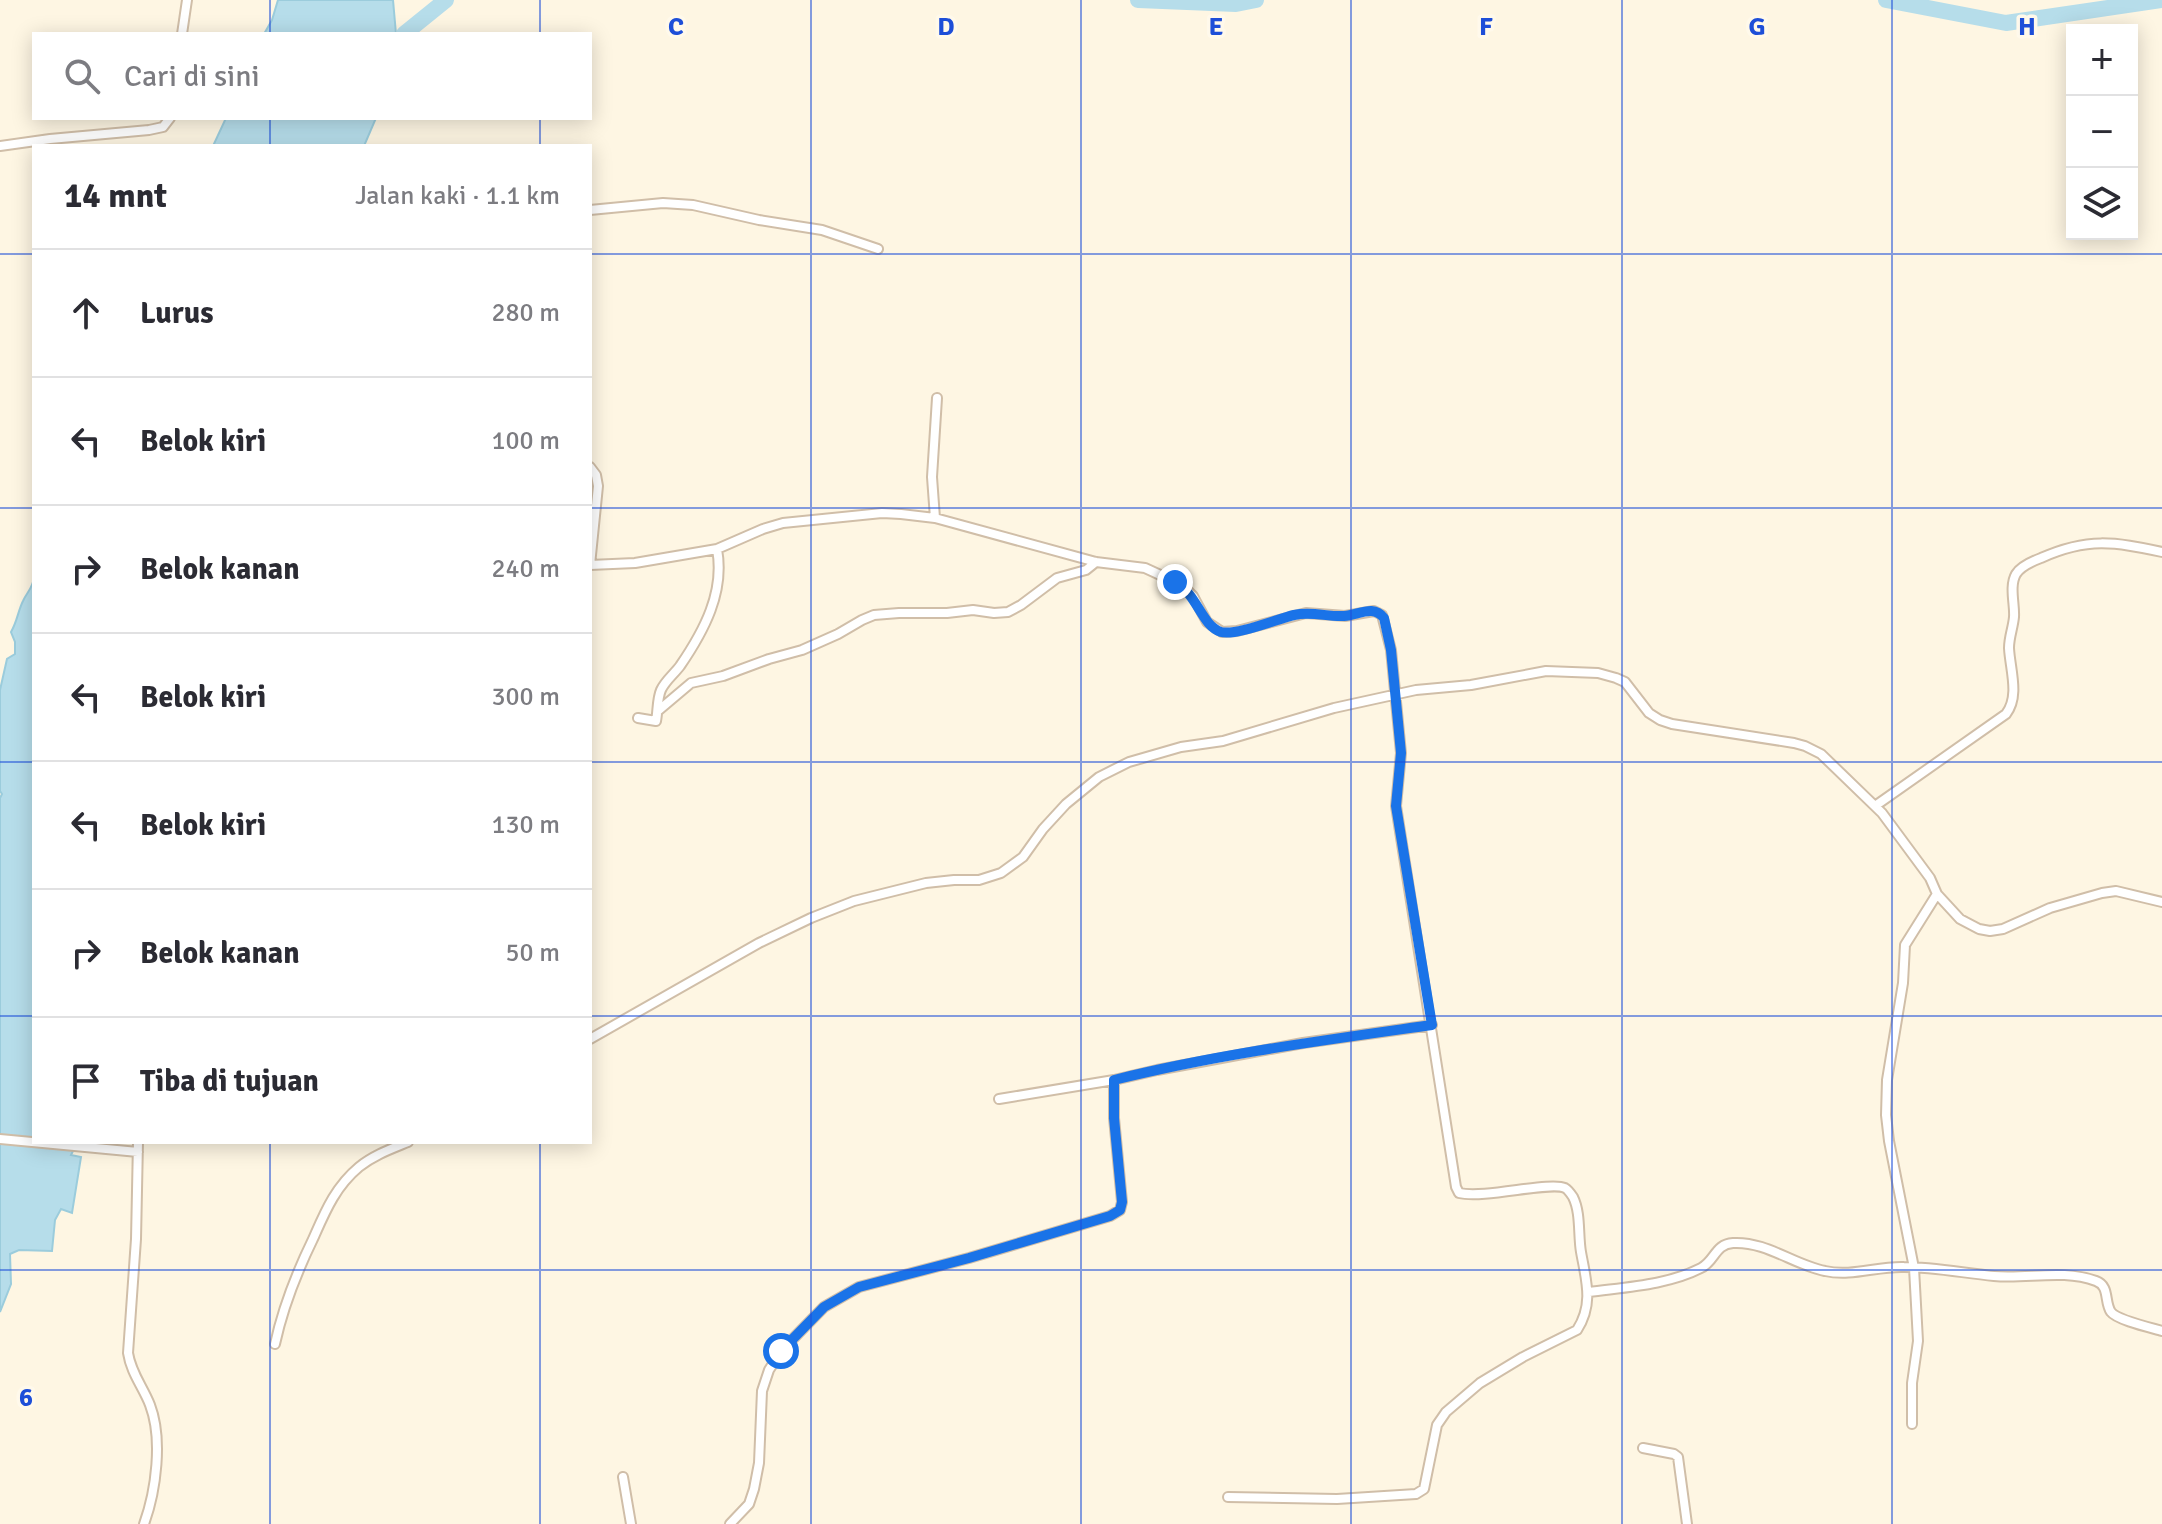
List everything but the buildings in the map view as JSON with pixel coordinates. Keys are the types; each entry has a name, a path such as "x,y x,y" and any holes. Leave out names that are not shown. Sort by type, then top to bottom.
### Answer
{"street":[{"path":"182,32 187,0"},
{"path":"0,146 149,130 163,127 168,120"},
{"path":"592,210 663,203 693,205 822,230 878,249"},
{"path":"935,518 932,477 937,398"},
{"path":"592,470 598,486 592,545"},
{"path":"592,565 635,563 717,549 783,523 882,513 935,518 1096,562 1145,568 1175,582 1193,596 1207,622 1222,632 1306,613 1345,616 1370,611 1379,612 1384,618 1397,694 1401,753 1396,806 1456,1187 1459,1193 1496,1193 1556,1186 1566,1188 1573,1197 1576,1209 1589,1292 1577,1330 1480,1383 1446,1412 1437,1425 1424,1489 1416,1494 1337,1499 1228,1497"},
{"path":"1875,806 2009,710 2013,697 2009,650 2014,611 2013,581 2019,570 2062,548 2092,543 2162,552"},
{"path":"638,718 656,721 661,691 685,657 712,608 720,571 717,549"},
{"path":"659,710 691,683 723,676 802,650 874,615 973,610 1008,612 1057,578 1086,570 1096,562"},
{"path":"592,1038 759,943 811,918 854,901 926,883 979,880 1001,873 1023,857 1066,804 1099,777 1129,762 1181,747 1223,741 1334,708 1397,694 1546,671 1598,673 1616,678 1625,682 1649,713 1672,724 1805,746 1821,754 1882,813 1930,878 1937,894 1960,919 1979,929 2003,929 2050,908 2102,893 2116,891 2162,902"},
{"path":"1912,1424 1912,1383 1918,1341 1914,1268 1889,1141 1886,1115 1888,1068 1903,983 1905,945 1937,894"},
{"path":"999,1099 1303,1043 1432,1025"},
{"path":"730,1524 749,1504 754,1489 759,1463 762,1391 769,1370 781,1351 824,1307 859,1287 969,1258 1110,1216 1120,1210 1114,1080"},
{"path":"0,1139 32,1142"},
{"path":"51,1144 133,1152"},
{"path":"137,1144 133,1152 136,1239 128,1353 130,1365 152,1409 157,1453 144,1524"},
{"path":"275,1344 299,1267 340,1186 379,1153 403,1144"},
{"path":"1589,1292 1658,1282 1692,1272 1706,1265 1718,1248 1731,1243 1772,1251 1826,1272 1929,1267 1995,1276 2046,1274 2086,1278 2103,1286 2110,1311 2116,1317 2162,1331"},
{"path":"1643,1448 1678,1457 1687,1524"},
{"path":"623,1477 631,1524"}],"water":[{"path":"278,0 393,0 396,32 265,32"},
{"path":"225,120 375,120 365,144 214,144"},
{"path":"32,584 32,1144 75,1147 71,1155 81,1157 72,1213 61,1209 55,1220 52,1251 19,1250 10,1254 11,1284 0,1312 0,690 7,659 15,654 11,632"}],"waterway":[{"path":"406,32 446,0"},
{"path":"1138,0 1236,4 1256,0"},
{"path":"1886,0 2006,23 2162,0"}],"route":[{"path":"781,1351 824,1307 859,1287 969,1258 1110,1216 1120,1210 1114,1080 1303,1043 1432,1025 1396,806 1401,753 1397,694 1384,618 1374,611 1345,616 1314,612 1226,633 1212,627 1193,596 1175,582"}]}
